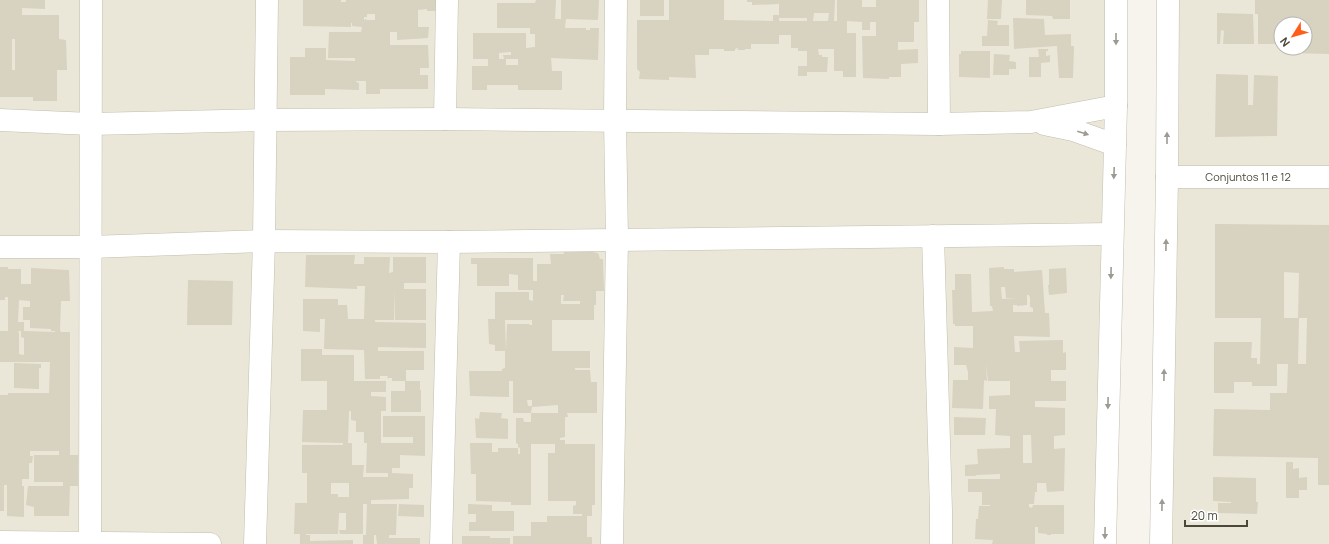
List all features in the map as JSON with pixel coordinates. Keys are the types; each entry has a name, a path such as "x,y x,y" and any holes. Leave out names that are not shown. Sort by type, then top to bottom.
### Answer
{"street":[{"path":"90,543 91,0"},
{"path":"255,544 264,241 267,0"},
{"path":"446,119 447,0"},
{"path":"612,544 617,239 615,120 616,0"},
{"path":"938,0 939,124"},
{"path":"1105,544 1116,106 1116,0"},
{"path":"1161,544 1167,177 1168,0"},
{"path":"0,120 91,124 266,120 446,119 939,124 1031,122 1116,106"},
{"path":"1031,122 1073,130 1115,145"},
{"name":"Conjuntos 11 e 12","path":"1167,177 1329,177"},
{"path":"0,247 90,247 264,241 449,242 1112,234"},
{"path":"933,236 941,544"},
{"path":"441,544 449,242"},
{"path":"0,542 210,544"}],"shaded area":[{"path":"0,0 1116,0 1105,544 0,544"},
{"path":"1168,0 1329,0 1329,544 1161,544"}],"building":[{"path":"0,0 45,0 45,9 22,8 22,15 59,15 59,39 66,40 67,70 57,70 57,101 33,101 33,97 0,97","holes":["12,39 15,39 15,70 12,70"]},
{"path":"303,0 341,0 341,2 346,2 346,0 436,0 436,11 427,11 427,9 418,10 418,27 429,27 428,38 397,40 397,32 390,32 390,45 428,45 429,68 420,68 420,75 428,75 428,89 380,89 380,94 366,94 366,81 356,81 359,83 359,90 325,89 325,95 290,95 290,57 305,57 305,48 326,48 326,60 355,61 355,58 328,58 329,32 361,32 362,27 352,26 352,23 351,27 303,26","holes":["367,14 375,14 375,20 365,19 364,21 364,17 367,17"]},
{"path":"536,0 556,0 555,19 561,19 561,0 599,0 598,20 566,19 565,28 586,28 586,30 590,30 590,28 599,28 598,60 551,58 552,71 562,71 562,90 518,90 518,85 487,85 487,90 472,90 472,66 488,66 488,59 473,59 473,33 526,33 526,48 535,47 535,34 530,34 530,28 497,28 497,3 535,3","holes":["511,52 511,55 503,55 504,59 499,59 499,53","506,59 518,59 518,65 506,65"]},
{"path":"640,0 664,0 664,16 640,16"},
{"path":"669,0 724,0 724,20 773,21 773,15 779,15 779,4 752,5 752,2 747,2 747,0 835,0 834,21 837,21 837,0 862,0 862,7 876,7 876,0 919,0 919,22 914,22 914,42 898,42 898,50 918,49 918,63 901,64 901,77 889,77 889,79 863,78 862,36 876,36 876,22 870,22 870,30 862,30 862,22 847,21 847,33 856,33 856,77 843,77 843,71 834,71 834,49 818,49 819,55 822,55 822,57 828,57 827,72 807,72 807,76 798,76 798,66 807,66 807,51 798,51 798,48 791,48 791,35 779,35 779,44 751,44 751,49 738,50 738,48 735,49 735,51 709,49 709,55 695,55 696,78 669,77 669,80 639,79 640,72 637,69 637,20 669,20","holes":["814,13 829,13 828,21 813,21","779,18 807,18 807,21 779,21"]},
{"path":"988,0 1002,0 1001,19 987,19"},
{"path":"1026,0 1070,0 1070,19 1053,19 1052,16 1026,15"},
{"path":"1255,0 1329,0 1329,54 1313,54 1313,16 1273,16 1273,44 1258,44 1258,14 1255,14"},
{"path":"1217,13 1253,14 1254,44 1223,44 1224,31 1221,30 1220,44 1217,44"},
{"path":"1013,18 1044,19 1045,35 1071,34 1071,46 1074,46 1073,78 1059,78 1057,46 1014,49"},
{"path":"988,20 998,21 997,25 1009,25 1009,46 982,46 982,36 987,36"},
{"path":"1038,49 1048,49 1048,51 1046,51 1046,56 1050,55 1050,62 1041,63 1041,77 1029,77 1029,57 1039,57"},
{"path":"961,51 990,51 990,78 959,77 959,54 961,54"},
{"path":"994,54 1010,55 1009,61 1016,62 1016,69 1009,69 1009,75 993,75"},
{"path":"1216,74 1248,75 1248,105 1253,105 1254,75 1278,76 1277,136 1215,137"},
{"path":"1215,224 1329,225 1329,485 1318,485 1318,458 1213,456 1214,409 1270,410 1270,393 1287,393 1288,364 1277,364 1277,386 1252,386 1252,382 1234,382 1234,393 1214,393 1214,342 1252,342 1251,358 1257,358 1257,364 1260,364 1261,318 1215,318","holes":["1284,272 1299,273 1298,318 1284,318","1299,318 1307,318 1306,364 1298,364"]},
{"path":"563,249 593,249 593,252 598,253 600,259 603,259 604,291 596,291 594,320 552,320 552,351 590,351 590,368 575,368 575,370 590,370 591,382 597,382 597,413 567,413 568,417 565,417 565,437 560,438 560,440 565,440 565,444 595,444 595,505 592,505 592,516 587,516 587,537 592,537 592,544 513,544 513,536 531,536 531,522 547,522 547,516 582,516 582,514 573,514 573,506 576,505 576,501 548,501 548,453 555,453 555,444 531,444 531,505 511,505 511,502 476,501 476,474 471,474 470,443 492,443 492,452 498,452 498,448 518,448 518,454 520,454 520,448 516,443 516,418 523,418 524,422 531,422 531,413 513,413 513,381 509,381 509,397 470,396 469,371 502,371 502,369 505,368 505,351 495,351 495,345 489,344 488,319 495,319 495,292 529,292 529,300 533,301 533,290 518,290 518,275 509,274 509,286 477,286 477,264 471,264 471,258 533,258 533,281 537,281 537,264 551,264 550,254 564,254","holes":["561,295 564,295 563,301 580,301 580,304 561,304","505,320 532,320 532,325 507,324 506,351","527,400 532,400 532,406 528,406","558,405 558,413 531,413 532,406"]},
{"path":"306,255 355,255 354,264 364,264 364,257 390,257 389,273 393,272 393,257 426,257 426,283 404,283 404,289 426,289 426,320 395,320 395,289 394,320 375,320 375,322 426,323 426,348 378,347 378,351 424,351 424,370 406,370 406,381 392,381 392,378 387,378 388,376 380,376 380,379 365,379 364,350 324,349 325,319 320,319 320,332 303,331 303,299 338,299 338,305 347,305 348,319 364,319 365,286 357,286 357,289 305,287"},
{"path":"0,267 8,267 8,269 21,269 21,284 31,284 31,268 69,270 70,301 61,301 60,330 61,332 70,332 70,455 78,455 78,486 70,486 69,516 34,516 34,507 26,505 28,486 63,486 63,482 34,482 34,455 59,455 59,451 30,451 30,456 33,456 32,463 29,463 29,479 22,479 22,486 24,486 24,517 7,516 7,485 4,485 4,511 0,511 0,395 8,395 8,393 49,393 50,362 0,362 0,331 8,331 8,297 5,297 5,300 0,300","holes":["19,300 30,301 30,307 23,307 23,320 30,320 30,328 51,329 51,331 55,332 24,331 24,322 18,322","18,331 21,331 21,337 24,338 24,355 19,354"]},
{"path":"1004,267 1004,269 1014,269 1014,272 1042,270 1045,313 1049,313 1050,337 1014,336 1015,352 1020,352 1019,341 1063,340 1063,353 1066,352 1066,370 1051,370 1051,381 1066,381 1066,401 1035,401 1035,407 1065,408 1065,435 1054,436 1054,449 1065,448 1064,491 1047,492 1046,483 1037,483 1037,492 1035,492 1034,504 1029,504 1029,507 1032,508 1033,505 1064,505 1064,534 1047,535 1038,533 1038,527 1035,527 1035,544 992,544 993,540 975,539 976,519 978,519 979,506 990,505 982,505 982,492 968,492 968,479 1000,479 1000,474 965,476 965,465 978,464 977,449 1010,448 1010,436 995,435 996,409 989,409 989,396 1010,395 1010,381 988,381 986,364 987,381 984,380 983,409 952,408 953,380 968,380 966,365 954,365 954,347 973,348 973,326 955,326 955,324 953,324 952,290 955,290 955,274 971,274 972,312 993,311 992,306 990,306 989,268","holes":["1001,287 1005,287 1006,298 1016,298 1002,299","1027,295 1029,295 1030,307 1033,308 1033,312 1013,312 1013,305 1027,305","1023,435 1031,435 1032,463 1023,463"]},
{"path":"1066,268 1067,293 1049,295 1049,269"},
{"path":"188,280 233,281 232,325 187,325"},
{"path":"301,349 322,349 322,355 354,355 354,381 386,381 386,392 371,392 371,396 386,397 386,411 381,411 381,443 413,443 413,437 383,437 383,416 425,416 425,456 400,455 400,468 392,468 392,473 413,474 413,488 409,488 409,499 371,500 371,504 397,504 396,535 389,535 389,538 420,538 420,544 377,544 376,535 374,535 374,544 363,544 363,535 366,535 367,504 363,504 363,534 340,534 339,530 346,530 346,513 339,513 338,534 306,534 310,535 310,541 353,540 353,544 300,544 300,534 294,534 295,503 307,503 307,473 302,473 302,445 343,445 343,443 302,442 303,410 327,410 327,381 301,381","holes":["349,411 351,411 351,420 356,421 356,432 364,432 364,443 367,443 366,473 388,473 388,477 363,477 364,465 352,465 352,443 348,443","331,483 349,483 349,497 338,497 338,494 331,494"]},
{"path":"14,363 41,364 41,368 39,368 39,389 14,388"},
{"path":"405,381 420,381 421,412 391,412 391,391 405,391"},
{"path":"480,412 502,413 501,418 508,419 508,439 476,438 475,418 479,419"},
{"path":"954,417 986,418 985,435 954,435"},
{"path":"1286,462 1293,462 1293,469 1299,468 1299,478 1307,477 1307,490 1299,490 1299,498 1286,498"},
{"path":"1213,477 1256,478 1256,502 1258,502 1257,514 1218,513 1218,503 1231,502 1213,501"},
{"path":"399,504 424,505 424,517 398,516"},
{"path":"468,504 492,505 492,511 514,511 514,531 469,531 469,522 476,522 476,514 468,514"},
{"path":"462,536 510,538 510,544 462,544"}]}
